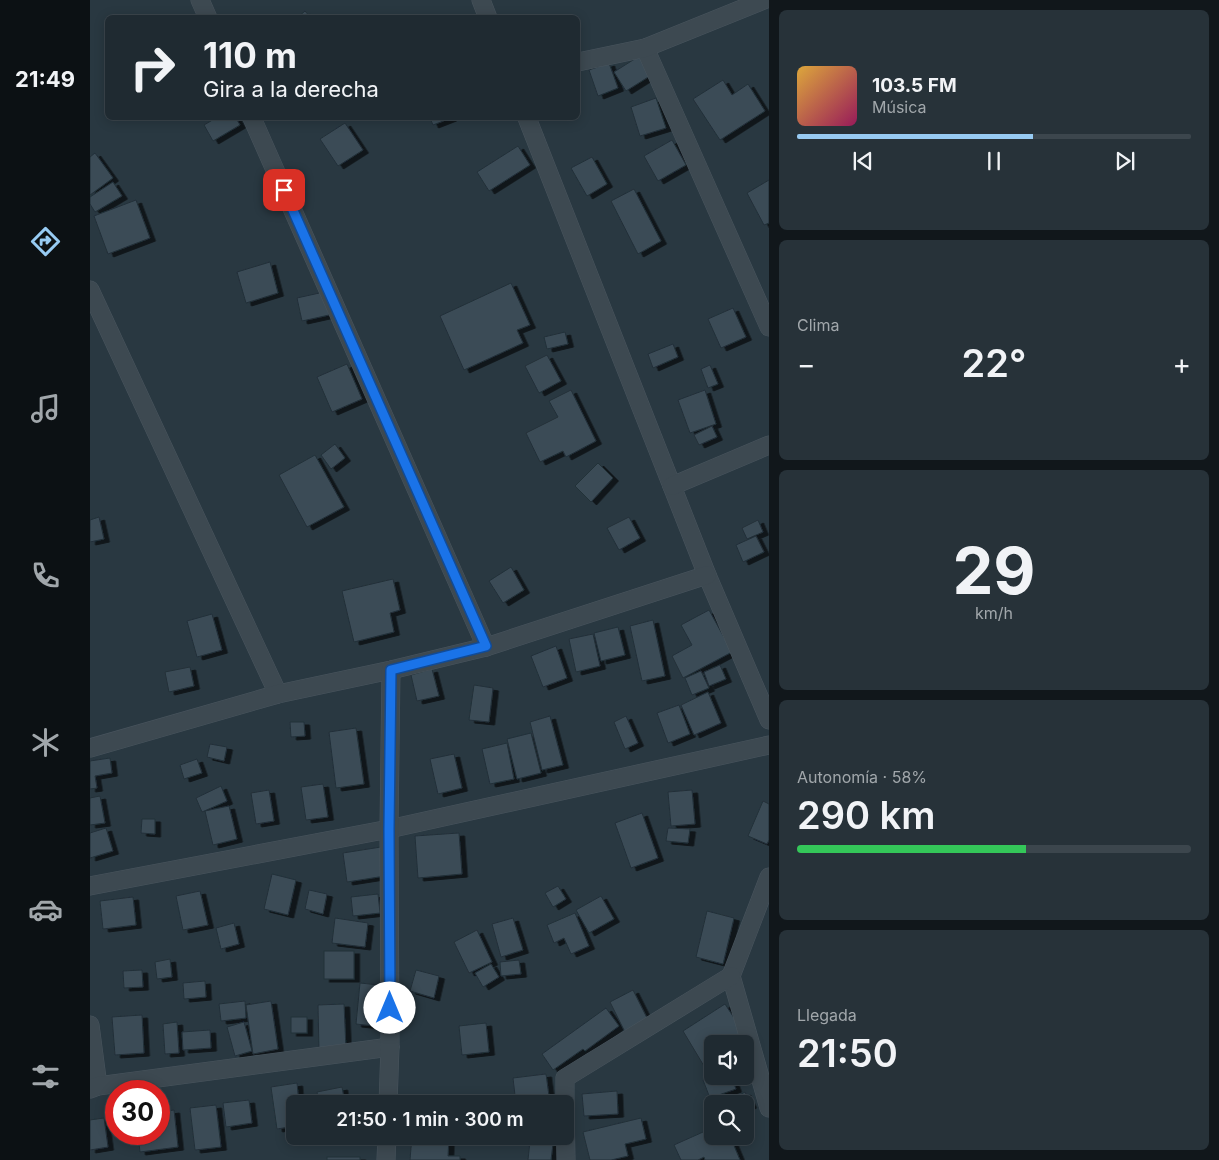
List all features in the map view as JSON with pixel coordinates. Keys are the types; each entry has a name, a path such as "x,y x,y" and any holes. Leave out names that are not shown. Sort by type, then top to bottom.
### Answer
{"street":[{"path":"200,0 207,15"},
{"path":"481,0 487,15"},
{"path":"580,62 645,48 764,0"},
{"path":"645,48 769,327"},
{"path":"253,120 486,646"},
{"path":"528,120 707,575 769,720"},
{"path":"90,290 278,694"},
{"path":"672,486 769,445"},
{"path":"90,748 278,694 391,670 486,646 707,575"},
{"path":"388,1095 391,670"},
{"path":"90,886 389,829 769,745"},
{"path":"769,877 731,976 769,1108"},
{"path":"565,1095 564,1078 731,976"},
{"path":"90,1025 94,1088 390,1047"},
{"path":"386,1160 387,1145"},
{"path":"566,1145 566,1160"}],"building":[{"path":"305,11 308,15 300,15"},
{"path":"641,55 653,74 626,91 614,72"},
{"path":"609,63 618,88 598,96 589,70"},
{"path":"723,80 732,95 748,84 765,111 720,140 693,99"},
{"path":"656,98 666,128 640,136 631,107"},
{"path":"213,120 237,120 240,125 213,141 204,125"},
{"path":"431,120 446,120 433,125"},
{"path":"345,123 363,150 338,166 320,139"},
{"path":"672,140 686,165 658,181 644,156"},
{"path":"518,146 530,165 489,191 477,172"},
{"path":"95,153 113,178 90,195 90,157"},
{"path":"592,157 607,184 587,196 571,168"},
{"path":"769,180 769,223 764,225 747,193"},
{"path":"113,182 122,196 95,212 90,204 90,197"},
{"path":"634,189 661,241 638,254 611,201"},
{"path":"136,200 150,238 108,254 94,216"},
{"path":"270,262 278,293 246,303 237,272"},
{"path":"511,283 530,325 517,330 523,343 464,370 440,316"},
{"path":"324,292 329,315 302,321 297,298"},
{"path":"733,308 746,337 721,348 708,319"},
{"path":"565,332 568,344 547,349 544,337"},
{"path":"673,344 678,357 653,368 648,354"},
{"path":"547,355 561,381 539,393 525,366"},
{"path":"347,364 362,399 332,412 317,377"},
{"path":"710,365 718,384 708,388 701,369"},
{"path":"571,390 596,441 566,457 563,451 540,462 526,433 558,417 549,401"},
{"path":"705,390 716,424 690,433 678,400"},
{"path":"712,426 717,437 699,445 694,435"},
{"path":"335,444 345,458 331,469 321,455"},
{"path":"315,455 344,507 307,527 279,475"},
{"path":"598,463 613,478 591,502 575,486"},
{"path":"99,517 104,539 90,542 90,520"},
{"path":"629,517 640,538 619,550 607,528"},
{"path":"758,520 763,532 747,539 742,528"},
{"path":"756,536 764,552 743,562 736,545"},
{"path":"511,567 524,590 503,603 489,581"},
{"path":"393,579 400,610 390,613 394,632 354,642 342,591"},
{"path":"709,610 732,652 683,678 672,656 692,645 681,625"},
{"path":"212,614 222,650 197,657 187,621"},
{"path":"653,620 665,676 642,681 630,626"},
{"path":"618,627 625,655 601,661 594,633"},
{"path":"593,634 600,666 576,672 569,639"},
{"path":"556,646 567,678 543,687 531,656"},
{"path":"720,665 726,679 709,686 704,672"},
{"path":"190,667 194,686 169,692 165,672"},
{"path":"432,669 439,696 417,701 411,675"},
{"path":"701,671 709,688 692,695 685,678"},
{"path":"474,685 493,688 489,722 469,720"},
{"path":"708,692 721,723 694,735 681,705"},
{"path":"679,705 690,734 668,743 657,713"},
{"path":"550,716 563,765 542,770 530,722"},
{"path":"626,716 638,743 625,749 614,722"},
{"path":"290,722 304,722 305,736 291,737"},
{"path":"356,728 364,784 336,788 329,732"},
{"path":"531,733 541,773 517,779 507,739"},
{"path":"507,743 514,779 490,784 482,749"},
{"path":"210,744 227,747 224,761 207,757"},
{"path":"454,754 462,788 438,794 430,759"},
{"path":"110,758 112,773 95,776 97,788 90,789 90,761"},
{"path":"197,759 202,773 184,779 180,765"},
{"path":"323,784 328,817 306,820 301,787"},
{"path":"221,786 227,801 202,812 196,798"},
{"path":"269,790 274,821 256,824 251,793"},
{"path":"692,790 695,824 671,826 668,792"},
{"path":"100,796 105,823 90,825 90,798"},
{"path":"763,801 769,804 769,840 767,844 748,836"},
{"path":"229,806 237,839 213,845 205,811"},
{"path":"642,813 658,858 631,868 615,823"},
{"path":"142,819 155,819 155,834 141,833"},
{"path":"106,828 113,851 90,858 90,833"},
{"path":"668,828 690,829 688,843 666,841"},
{"path":"459,833 462,874 418,878 415,836"},
{"path":"381,847 385,876 347,882 343,853"},
{"path":"272,874 296,880 288,915 264,909"},
{"path":"558,886 566,899 553,907 545,893"},
{"path":"309,890 327,894 323,914 305,909"},
{"path":"200,891 208,925 183,930 176,896"},
{"path":"378,894 380,913 353,916 351,897"},
{"path":"601,896 614,919 589,933 576,910"},
{"path":"133,897 136,925 103,929 100,901"},
{"path":"707,911 734,918 723,964 696,957"},
{"path":"575,913 589,946 571,954 564,938 554,943 547,925"},
{"path":"335,918 368,923 365,947 332,943"},
{"path":"513,918 523,950 501,957 492,924"},
{"path":"234,923 239,944 221,949 216,928"},
{"path":"477,930 492,962 469,973 454,942"},
{"path":"324,951 354,951 354,979 324,979"},
{"path":"170,959 172,977 157,979 155,962"},
{"path":"519,960 521,974 501,976 500,962"},
{"path":"491,964 499,977 483,987 475,973"},
{"path":"142,970 143,987 124,988 123,971"},
{"path":"416,970 439,976 434,998 410,991"},
{"path":"205,981 206,997 184,999 183,983"},
{"path":"360,983 379,985 375,1026 356,1024"},
{"path":"633,990 648,1020 625,1032 610,1002"},
{"path":"245,1001 246,1018 221,1021 219,1004"},
{"path":"271,1001 278,1049 253,1054 246,1005"},
{"path":"344,1004 346,1050 319,1051 318,1005"},
{"path":"725,1004 745,1035 704,1035 704,1066 683,1031"},
{"path":"606,1008 619,1026 585,1051 583,1049 553,1070 542,1054"},
{"path":"142,1015 144,1053 115,1055 112,1017"},
{"path":"291,1017 307,1017 307,1033 291,1033"},
{"path":"177,1022 179,1053 165,1054 163,1024"},
{"path":"244,1022 252,1051 235,1056 227,1027"},
{"path":"486,1023 489,1052 462,1055 459,1026"},
{"path":"210,1030 211,1048 183,1050 182,1032"},
{"path":"546,1074 549,1095 515,1095 513,1078"},
{"path":"297,1083 298,1095 286,1095 286,1128 277,1129 271,1087"},
{"path":"705,1085 734,1085 736,1089 719,1095 709,1095"},
{"path":"342,1087 343,1095 318,1095 317,1092"},
{"path":"617,1091 618,1114 584,1116 582,1094"},
{"path":"249,1100 252,1123 226,1127 223,1103"},
{"path":"216,1105 221,1147 195,1150 190,1108"},
{"path":"174,1110 178,1147 140,1152 139,1145 170,1145 170,1111"},
{"path":"104,1118 105,1145 108,1145 108,1147 90,1150 90,1120"},
{"path":"641,1118 646,1139 625,1144 628,1156 611,1160 590,1160 583,1132"},
{"path":"704,1132 704,1145 734,1145 740,1160 705,1160 704,1157 698,1160 681,1160 674,1145"},
{"path":"411,1145 449,1145 448,1156 460,1156 460,1160 410,1160"},
{"path":"530,1145 553,1145 551,1160 528,1160"},
{"path":"327,1157 360,1157 360,1160 327,1160"}],"route":[{"path":"284,190 486,646 391,670 389,829 390,1008"}]}
